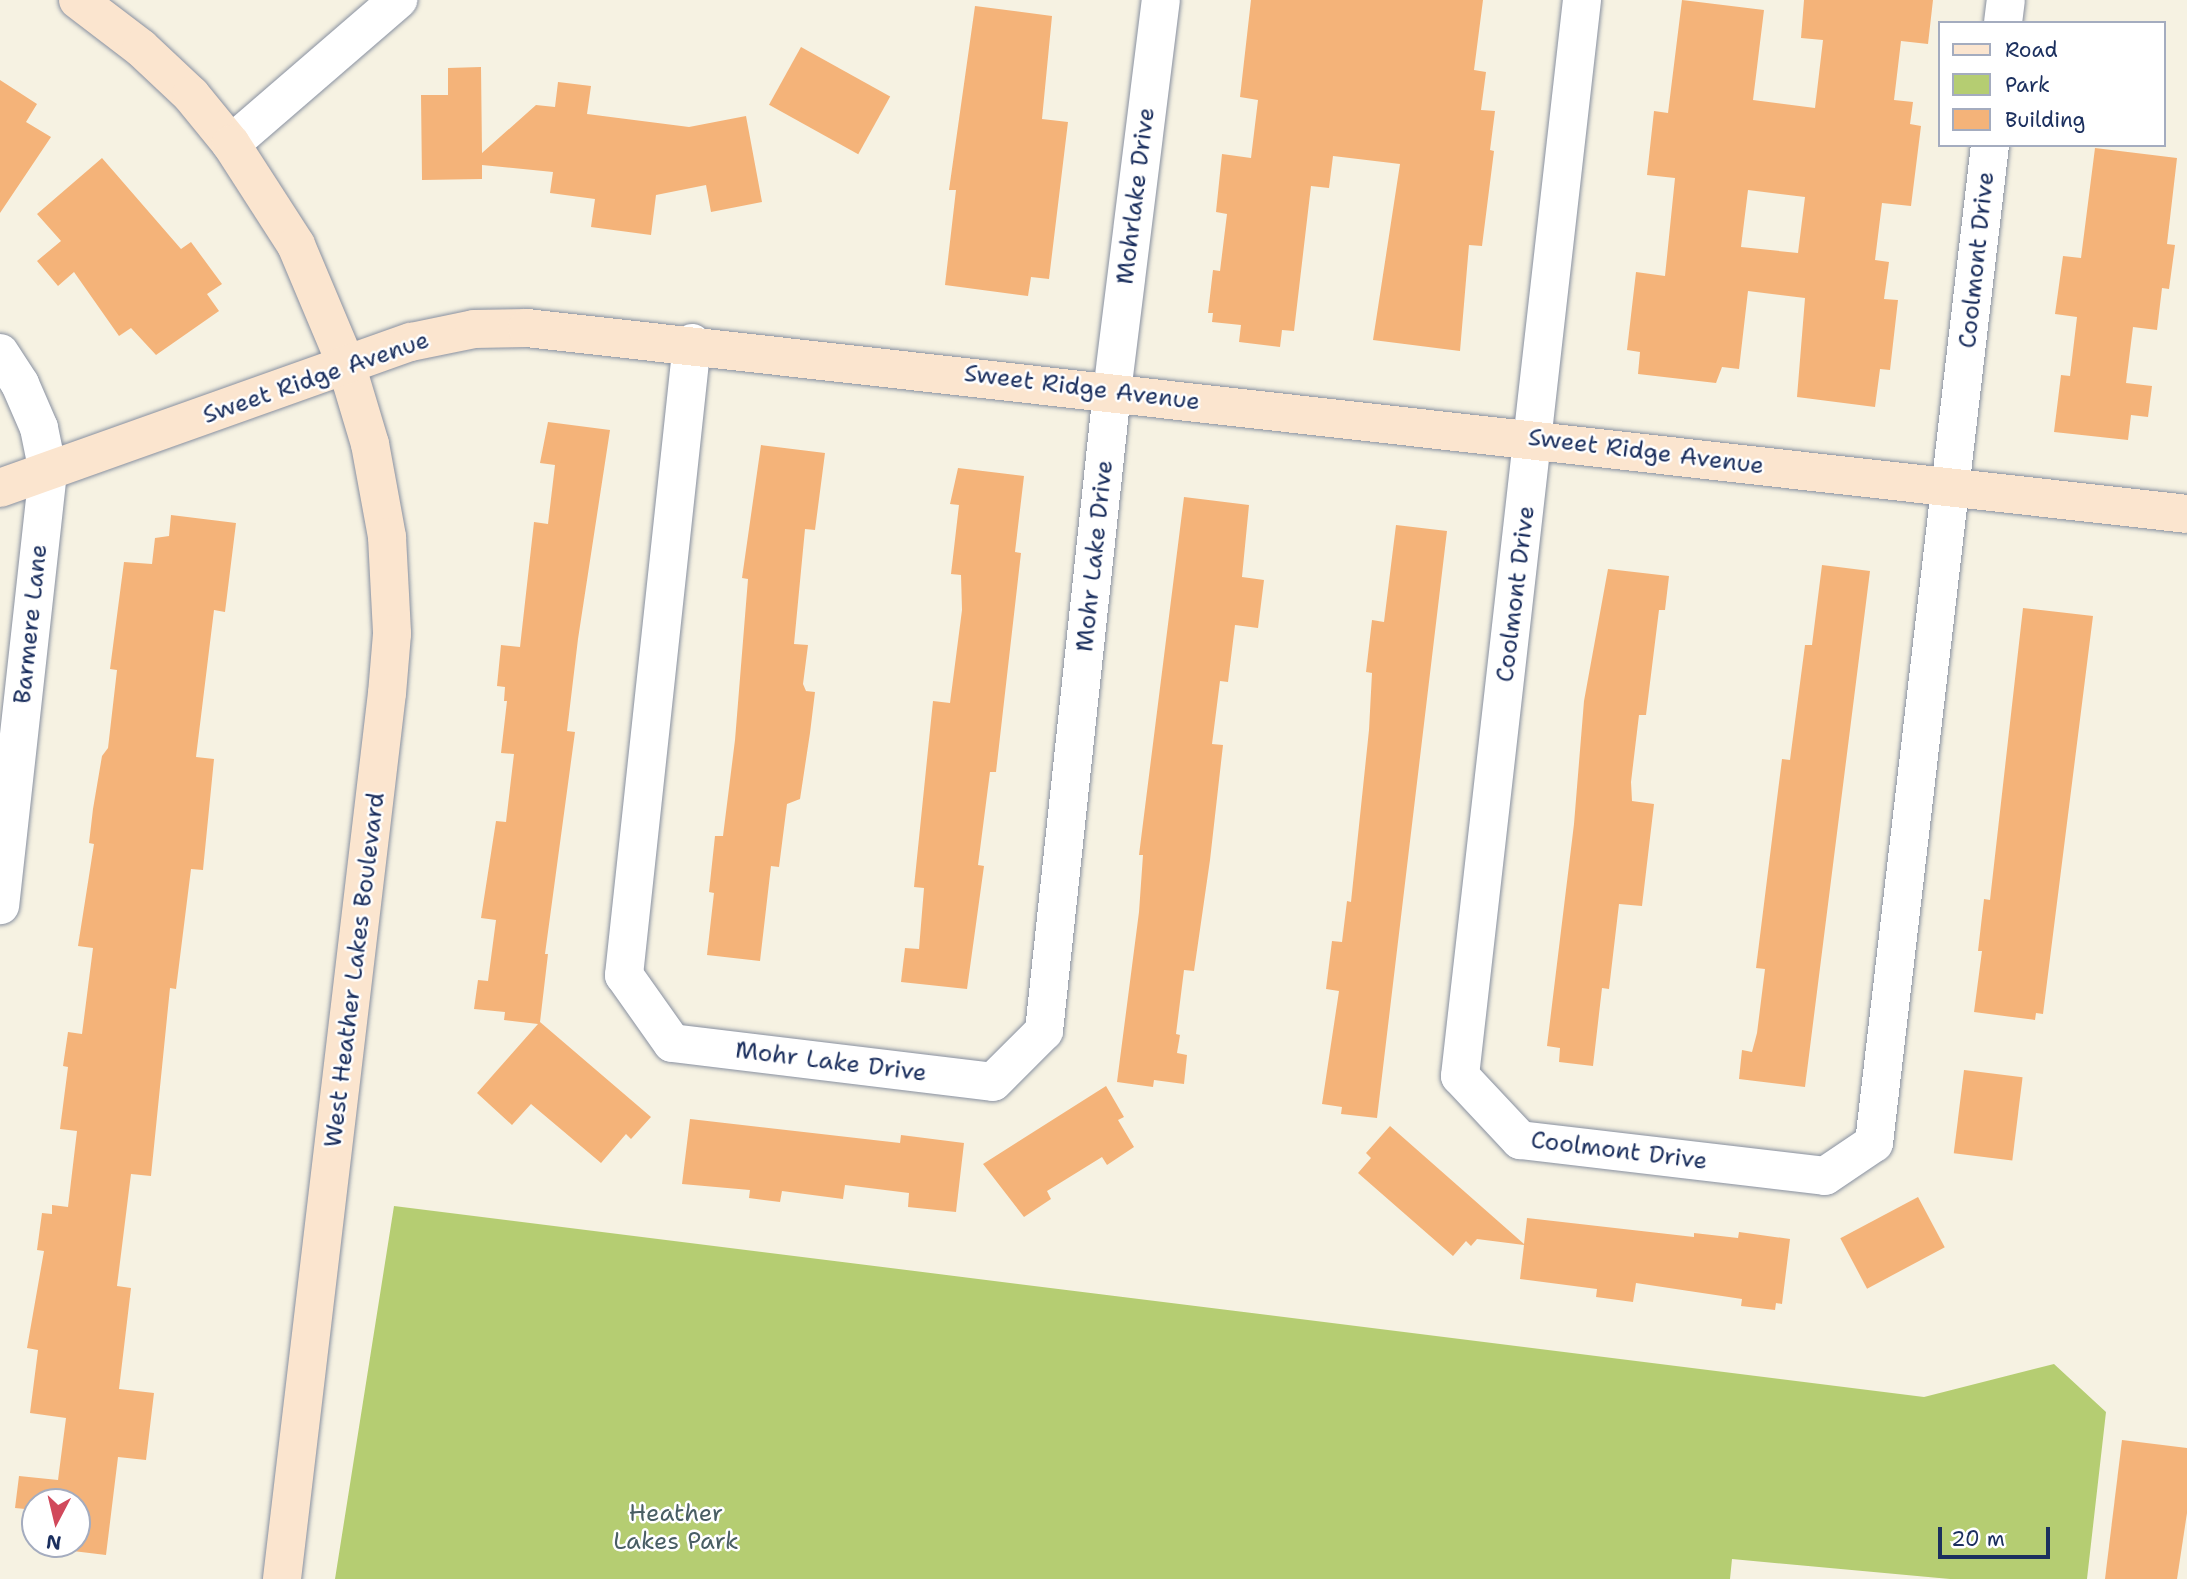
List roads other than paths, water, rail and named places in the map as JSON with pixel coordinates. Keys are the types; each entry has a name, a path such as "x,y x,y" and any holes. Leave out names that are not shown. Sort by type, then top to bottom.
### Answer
{"street":[{"name":"West Heather Lakes Boulevard","path":"78,0 151,58 191,95 231,144 296,245 346,364 380,490 391,634 282,1579"},
{"path":"231,144 398,0"},
{"name":"Mohrlake Drive","path":"1112,392 1161,0"},
{"name":"Coolmont Drive","path":"1583,0 1535,439 1460,1076 1520,1140 1825,1176 1874,1143 1990,147"},
{"path":"2003,21 2006,0"},
{"name":"Sweet Ridge Avenue","path":"0,488 411,342 474,329 584,331 2187,514"},
{"name":"Mohr Lake Drive","path":"692,343 624,975 672,1043 993,1082 1044,1031 1112,392"},
{"name":"Barmere Lane","path":"0,354 20,384 39,428 48,472 0,905"}],"park label":[{"name":"Heather Lakes Park","path":"676,1528"}]}
